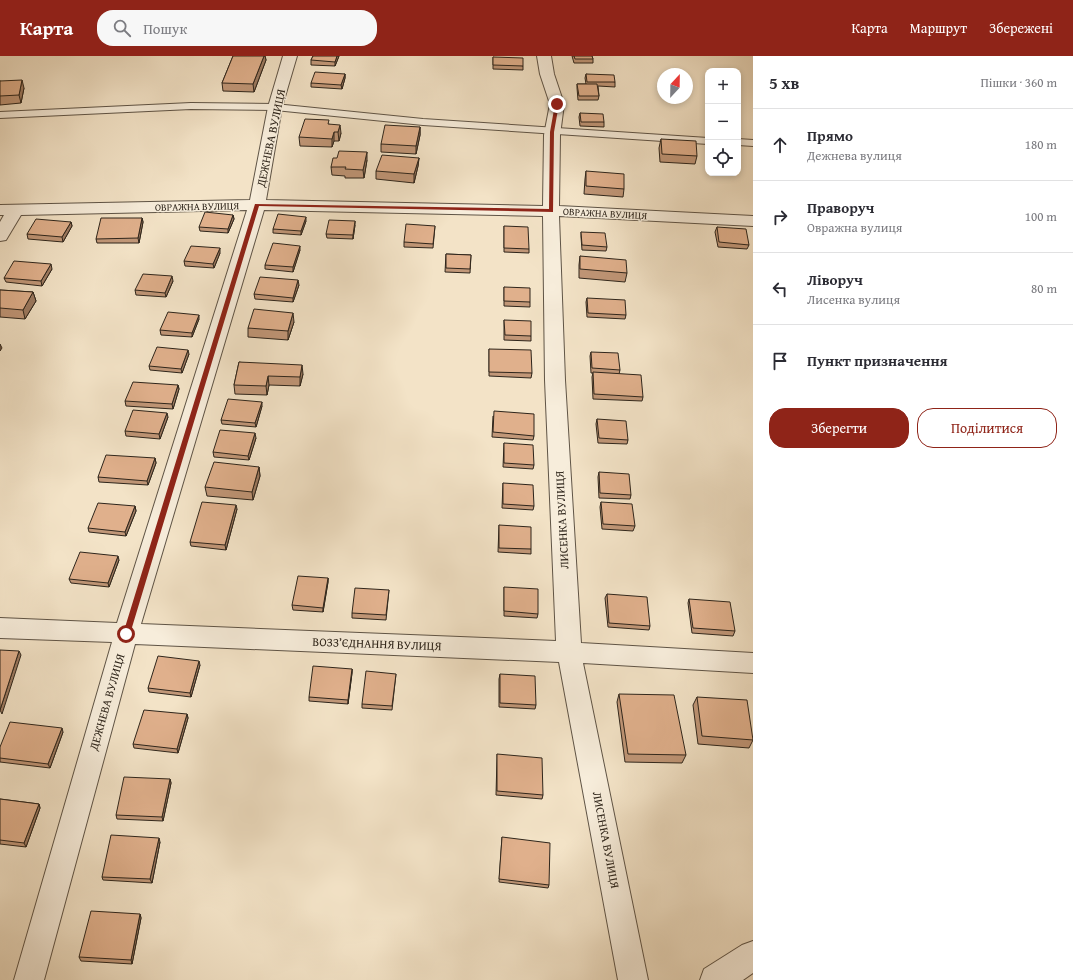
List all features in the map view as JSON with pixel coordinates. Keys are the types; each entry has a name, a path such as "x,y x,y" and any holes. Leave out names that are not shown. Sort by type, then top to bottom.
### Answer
{"street":[{"name":"ДЕЖНЕВА ВУЛИЦЯ","path":"28,980 126,634 257,205 275,107 290,56"},
{"name":"ЛИСЕНКА ВУЛИЦЯ","path":"544,56 547,74 557,104 552,132 551,211 555,380 569,652 633,980"},
{"name":"ОВРАЖНА ВУЛИЦЯ","path":"7,210 257,205 551,211 753,221"},
{"path":"0,236 7,210"},
{"name":"ВОЗЗ’ЄДНАННЯ ВУЛИЦЯ","path":"0,628 569,652 753,663"},
{"path":"716,980 753,956"}],"lane":[{"path":"0,116 191,106 275,107 423,122 552,132 705,141"},
{"path":"741,142 753,143"}],"building":[{"path":"233,56 264,56 253,84 222,83"},
{"path":"313,56 337,56 335,62 311,60"},
{"path":"574,56 592,56 593,59 575,59"},
{"path":"493,57 523,58 523,66 493,65"},
{"path":"315,72 345,74 341,85 311,83"},
{"path":"586,74 614,75 615,82 587,82"},
{"path":"22,80 19,95 0,96 0,81"},
{"path":"577,84 597,84 599,96 579,96"},
{"path":"580,113 603,114 604,122 581,122"},
{"path":"305,119 329,120 328,124 340,125 338,132 334,132 332,139 299,137"},
{"path":"385,125 420,127 416,146 381,144"},
{"path":"661,139 696,141 697,156 662,154"},
{"path":"339,151 367,152 363,170 345,169 346,167 331,167 333,158 337,158"},
{"path":"382,155 419,158 414,174 376,171"},
{"path":"586,171 624,174 624,189 586,186"},
{"path":"205,212 233,215 228,229 199,227"},
{"path":"278,214 306,217 301,231 273,229"},
{"path":"101,218 142,218 138,238 96,239"},
{"path":"36,219 71,222 62,237 27,234"},
{"path":"329,220 355,221 353,235 326,234"},
{"path":"406,224 435,226 433,244 404,242"},
{"path":"504,226 528,227 529,249 504,248"},
{"path":"717,227 746,229 749,245 719,242"},
{"path":"581,232 605,233 607,247 582,245"},
{"path":"273,243 300,246 293,267 265,265"},
{"path":"191,246 220,248 213,264 184,261"},
{"path":"446,254 471,255 470,269 446,268"},
{"path":"580,256 626,260 627,273 580,269"},
{"path":"14,261 51,264 41,281 4,278"},
{"path":"143,274 172,276 165,293 135,290"},
{"path":"260,277 298,280 293,298 254,294"},
{"path":"504,287 530,288 530,302 504,301"},
{"path":"0,290 33,292 23,310 0,308"},
{"path":"587,298 625,300 626,315 588,313"},
{"path":"254,309 293,313 288,331 248,328"},
{"path":"168,312 199,315 192,333 160,330"},
{"path":"504,320 531,321 531,336 505,335"},
{"path":"157,347 188,350 181,369 149,366"},
{"path":"489,349 531,350 532,373 489,372"},
{"path":"591,352 618,353 620,370 592,368"},
{"path":"239,362 302,365 300,377 268,376 266,386 234,385"},
{"path":"593,372 641,375 643,397 594,394"},
{"path":"133,382 178,385 172,404 125,401"},
{"path":"228,399 262,402 255,423 221,420"},
{"path":"133,410 167,413 159,434 125,431"},
{"path":"494,411 534,414 534,436 493,432"},
{"path":"597,419 626,421 628,440 599,438"},
{"path":"220,430 255,433 248,456 213,452"},
{"path":"504,443 533,445 534,465 504,463"},
{"path":"106,455 155,458 147,481 98,477"},
{"path":"214,462 259,467 252,492 205,487"},
{"path":"599,472 629,474 631,495 600,493"},
{"path":"503,483 533,485 534,506 503,504"},
{"path":"202,502 236,505 225,545 190,542"},
{"path":"601,502 632,504 635,526 603,524"},
{"path":"98,503 135,506 125,532 88,528"},
{"path":"499,525 531,527 531,549 499,548"},
{"path":"80,552 118,556 108,583 69,579"},
{"path":"298,576 328,578 323,608 292,605"},
{"path":"504,587 538,589 538,614 504,611"},
{"path":"355,588 389,590 386,615 352,613"},
{"path":"607,594 647,597 650,626 609,623"},
{"path":"689,599 730,602 735,631 693,628"},
{"path":"0,650 19,651 0,710"},
{"path":"158,656 199,661 190,693 148,688"},
{"path":"313,666 352,669 348,700 309,697"},
{"path":"366,671 396,674 392,706 362,704"},
{"path":"500,674 535,676 536,705 500,703"},
{"path":"619,694 674,695 686,755 628,754"},
{"path":"697,697 747,700 753,740 702,736"},
{"path":"144,710 187,714 177,749 133,744"},
{"path":"10,722 62,728 48,764 0,758 0,747"},
{"path":"497,754 542,758 543,795 497,791"},
{"path":"124,777 170,779 162,817 116,815"},
{"path":"0,799 39,804 24,843 0,840"},
{"path":"111,835 159,838 150,879 102,877"},
{"path":"502,837 550,843 549,885 499,879"},
{"path":"91,911 140,914 131,960 79,957"}],"route":[{"path":"126,634 257,205 551,211 552,132 557,104"}]}
